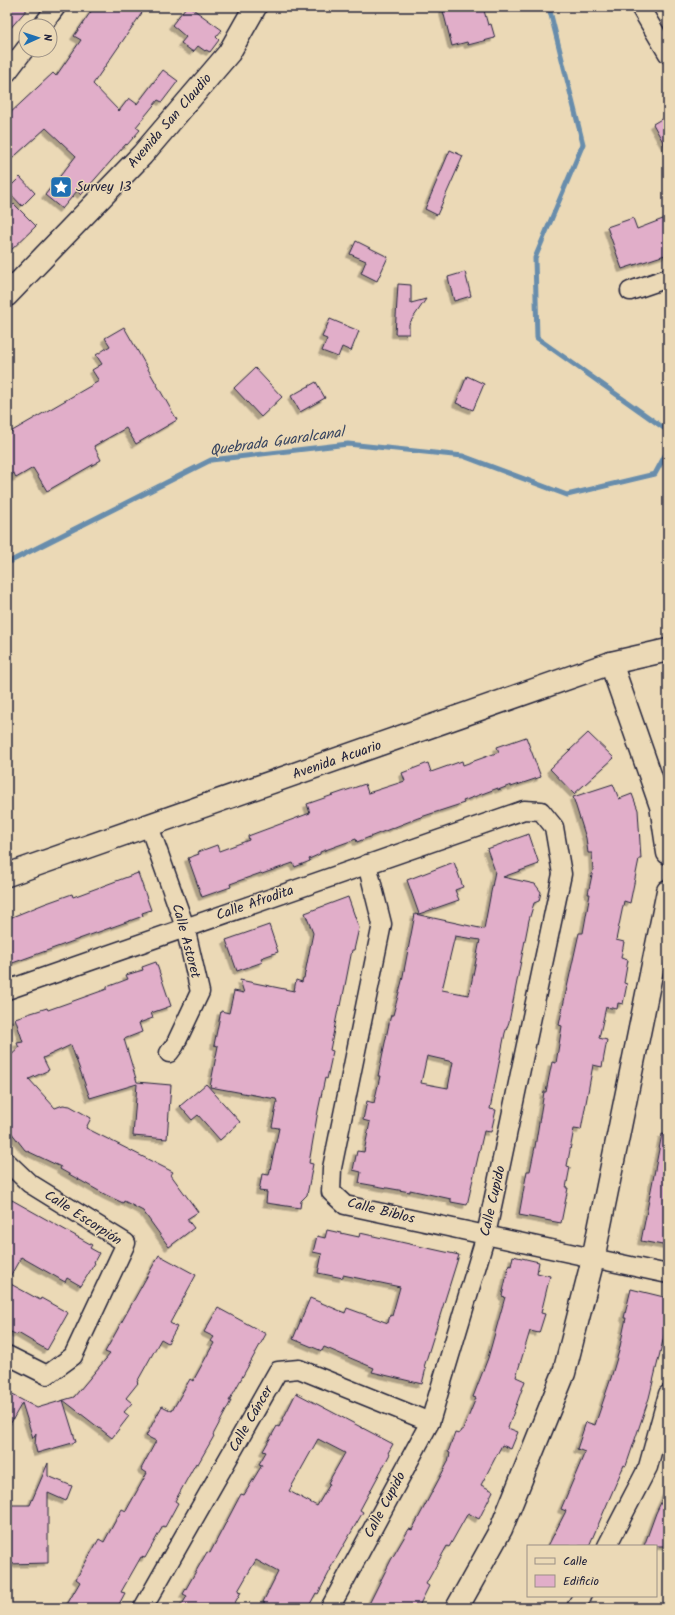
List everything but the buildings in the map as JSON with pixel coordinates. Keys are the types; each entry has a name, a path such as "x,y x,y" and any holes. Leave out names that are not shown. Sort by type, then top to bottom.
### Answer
{"street":[{"path":"48,18 56,7"},
{"name":"Avenida San Claudio","path":"7,295 142,155 229,53 255,7"},
{"path":"640,7 668,54"},
{"path":"7,73 18,58"},
{"path":"630,291 668,278"},
{"name":"Avenida Acuario","path":"7,875 611,664 668,650"},
{"path":"611,664 661,806 668,853"},
{"name":"Calle Cupido","path":"330,1608 430,1422 486,1235 562,874 554,827 540,811 524,810 504,817"},
{"name":"Calle Afrodita","path":"7,990 504,817"},
{"name":"Calle Astoret","path":"148,826 185,927 200,992 175,1046 169,1053"},
{"name":"Calle Biblos","path":"367,864 382,924 332,1168 331,1192 345,1205 668,1274"},
{"path":"457,1608 501,1529 564,1373 593,1259 668,891"},
{"name":"Calle Escorpión","path":"7,1162 30,1183 126,1243 73,1356 47,1375 7,1355"},
{"name":"Calle Cáncer","path":"143,1608 278,1371 299,1369 430,1422"},
{"path":"608,1545 648,1466 668,1394"},
{"path":"576,1608 582,1597"}],"waterway":[{"name":"Quebrada Guaralcanal","path":"549,7 583,144 535,258 537,338 668,431"},
{"name":"Quebrada Guaralcanal","path":"7,563 211,460 348,444 463,456 567,495 655,474 668,450"}],"place":[{"name":"Survey 13","path":"61,187"}]}
